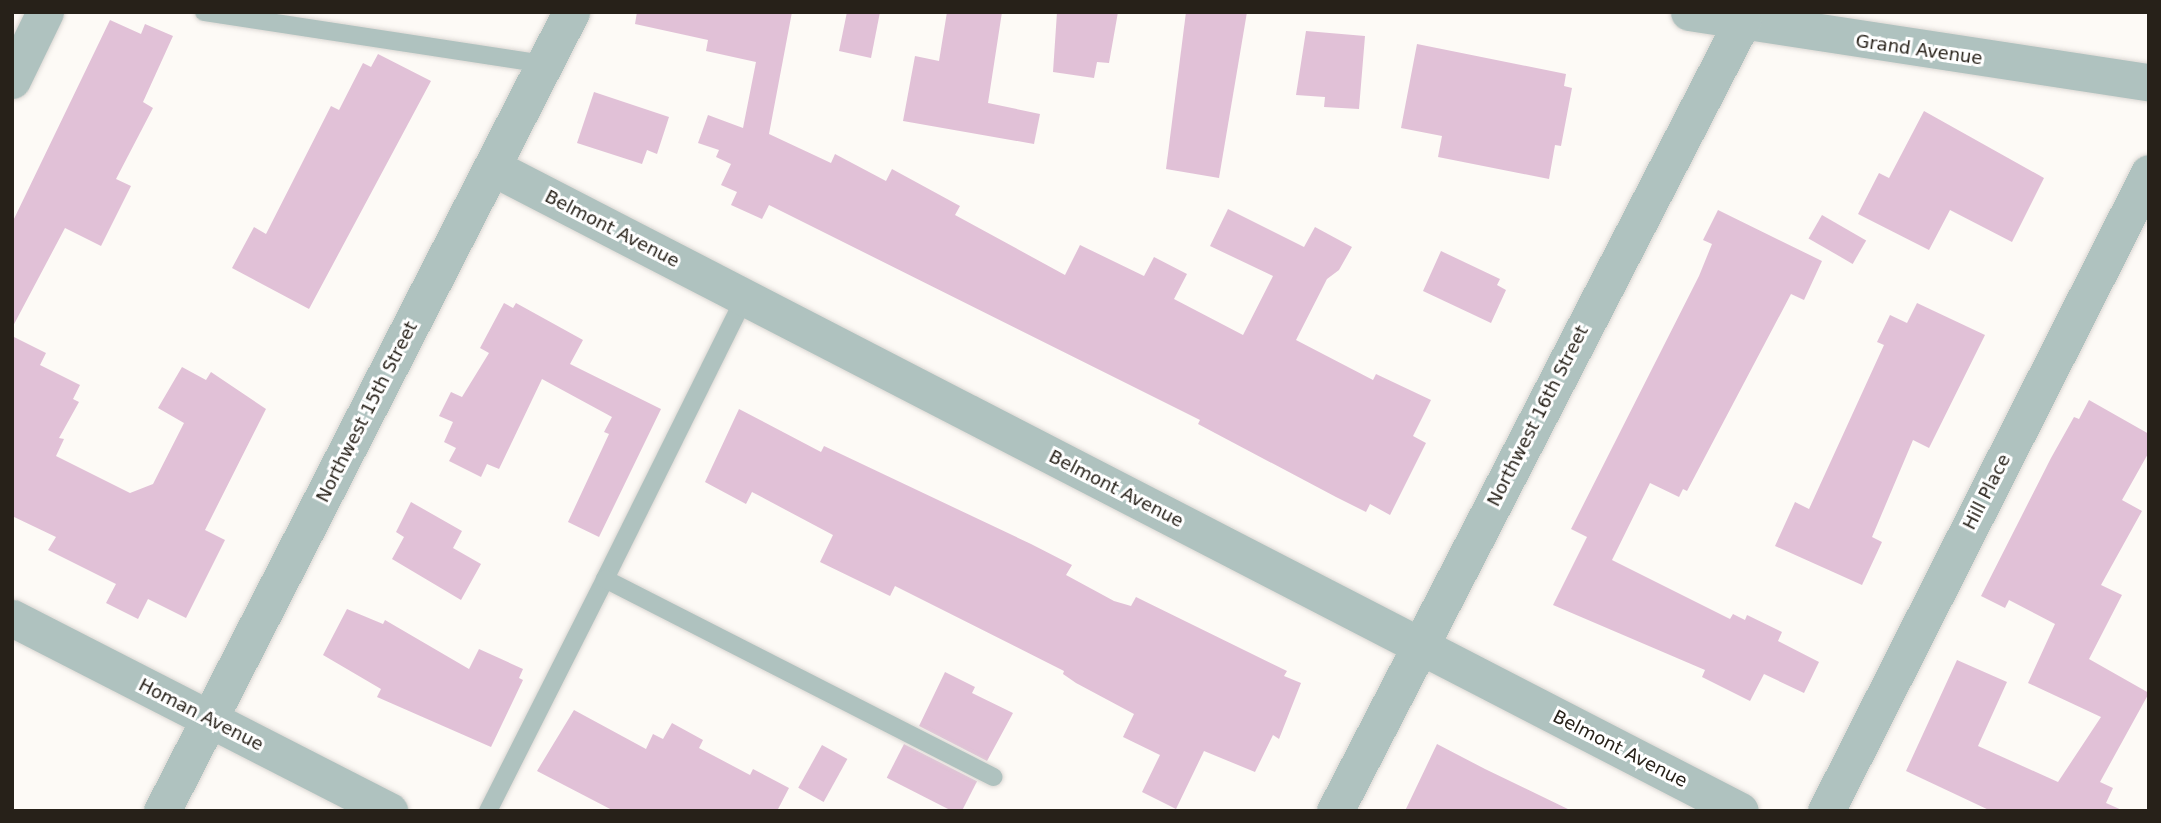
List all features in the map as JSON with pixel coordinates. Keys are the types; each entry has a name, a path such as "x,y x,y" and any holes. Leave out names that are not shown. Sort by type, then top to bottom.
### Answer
{"street":[{"path":"12,80 45,12"},
{"name":"Northwest 15th Street","path":"162,811 571,12"},
{"name":"Grand Avenue","path":"1689,12 2149,82"},
{"name":"Northwest 16th Street","path":"1335,811 1742,22"},
{"name":"Belmont Avenue","path":"492,167 1740,811"},
{"name":"Hill Place","path":"1826,811 2149,173"},
{"name":"Homan Avenue","path":"12,618 389,811"}],"lane":[{"path":"204,12 544,64"},
{"path":"488,811 745,297"},
{"path":"605,579 994,777"}],"building":[{"path":"637,12 792,12 769,134 831,163 835,154 886,181 892,169 960,206 955,215 1065,275 1080,245 1144,276 1154,257 1187,274 1174,299 1243,335 1273,276 1210,246 1228,209 1304,247 1315,227 1352,247 1339,270 1327,279 1296,340 1373,380 1376,374 1431,400 1413,436 1426,443 1390,515 1370,504 1366,512 1198,424 1200,420 769,205 762,219 731,205 737,192 721,185 731,164 716,157 719,150 698,143 708,115 743,128 756,62 706,51 708,40 635,24"},
{"path":"847,12 880,12 871,58 839,51"},
{"path":"947,12 1002,12 988,103 1040,114 1034,144 903,121 915,56 939,61"},
{"path":"1057,12 1118,12 1109,63 1097,62 1094,78 1053,72"},
{"path":"1186,12 1247,12 1219,178 1166,169"},
{"path":"110,20 141,34 145,24 173,36 143,102 153,108 116,179 131,186 101,246 65,228 12,328 12,223"},
{"path":"1306,31 1365,36 1359,109 1324,107 1325,97 1296,95"},
{"path":"1417,44 1566,74 1564,86 1572,88 1561,146 1555,145 1549,179 1438,157 1442,136 1401,128"},
{"path":"378,54 431,81 309,309 232,268 254,227 266,234 331,106 339,110 363,63 371,67"},
{"path":"594,92 669,117 657,154 647,150 642,164 577,143"},
{"path":"1924,111 2044,178 2012,242 1950,210 1929,250 1858,214 1879,173 1889,178"},
{"path":"1718,210 1822,261 1804,300 1791,294 1687,491 1683,489 1679,497 1650,483 1612,560 1730,619 1733,614 1745,620 1747,615 1782,632 1778,641 1819,662 1804,693 1764,674 1750,701 1702,677 1705,670 1553,605 1587,537 1571,529 1699,276 1712,244 1703,240"},
{"path":"1822,215 1866,240 1853,264 1808,238"},
{"path":"1441,251 1500,279 1497,285 1506,290 1491,323 1423,291"},
{"path":"504,303 513,308 516,303 583,340 570,364 661,409 599,537 568,522 609,434 604,432 612,417 542,379 499,469 487,464 481,477 449,461 456,448 444,442 453,422 439,416 451,392 462,397 489,353 480,348"},
{"path":"1917,303 1985,335 1929,448 1913,440 1872,537 1882,542 1862,585 1775,546 1795,502 1809,509 1884,345 1877,342 1890,315 1907,323"},
{"path":"12,336 46,353 40,365 80,385 73,399 79,402 59,438 64,439 56,456 130,493 153,484 184,423 158,408 182,367 206,380 211,372 266,409 205,530 225,540 186,618 148,599 138,619 106,603 116,584 48,550 56,537 12,516"},
{"path":"2089,400 2149,434 2149,452 2122,500 2142,511 2101,585 2122,595 2089,659 2149,693 2100,782 2113,788 2106,803 2124,811 1991,811 1906,771 1957,660 2007,682 1978,746 2058,782 2101,717 2028,683 2055,624 2009,600 2005,608 1981,596 2051,458 2074,417 2079,419"},
{"path":"739,409 821,452 824,446 1031,544 1072,565 1066,575 1114,601 1131,606 1136,597 1287,671 1284,676 1301,683 1279,739 1273,735 1255,772 1204,751 1176,809 1142,792 1160,755 1123,737 1134,714 1076,683 1063,674 1064,671 895,586 890,596 820,562 833,535 752,492 746,504 705,482"},
{"path":"411,502 462,531 453,548 481,564 461,600 392,559 404,537 396,532"},
{"path":"347,609 383,624 385,620 469,669 479,649 523,669 519,678 523,680 491,747 377,697 381,689 323,655"},
{"path":"945,672 975,687 972,693 1013,713 987,761 919,726"},
{"path":"574,710 646,749 653,734 663,739 672,723 703,740 699,748 750,775 753,769 789,788 777,811 614,811 537,771"},
{"path":"904,744 977,781 962,811 952,811 887,778"},
{"path":"1437,744 1485,769 1572,811 1405,811"},
{"path":"822,745 847,759 824,802 798,788"}]}
